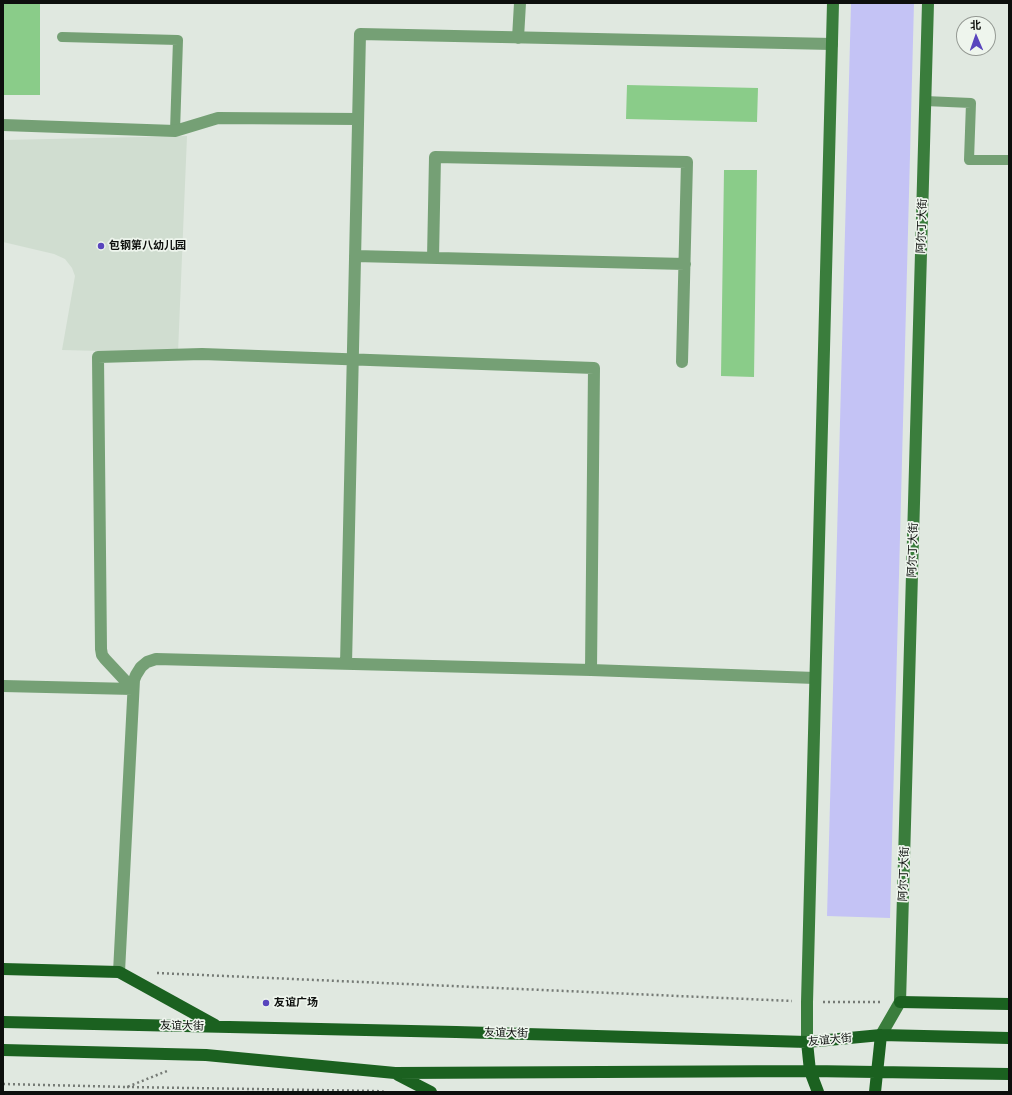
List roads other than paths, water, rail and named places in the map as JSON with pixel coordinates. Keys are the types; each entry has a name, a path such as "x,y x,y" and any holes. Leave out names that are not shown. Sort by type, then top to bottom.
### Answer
{"main road":[{"path":"818,1092 810,1071 807,1042 807,1002 833,3"},
{"name":"阿尔丁大街","path":"875,1092 881,1036 900,1002 928,3"},
{"path":"3,969 119,972 218,1026"},
{"path":"900,1002 1009,1004"},
{"name":"友谊大街","path":"3,1022 218,1026 807,1042 881,1036 1009,1038"},
{"path":"3,1050 206,1055 395,1073 810,1071 1009,1074"},
{"path":"395,1073 431,1092"}],"street":[{"path":"518,38 520,3"},
{"path":"346,664 360,34 832,44"},
{"path":"3,125 175,131 218,118 358,119"},
{"path":"433,258 435,157 687,162 682,362"},
{"path":"355,256 685,264"},
{"path":"133,689 105,659 102,655 101,649 98,358 202,354 594,368 591,670"},
{"path":"119,972 133,689 136,675 147,662 156,659 591,670 815,678"},
{"path":"3,686 133,689"}],"lane":[{"path":"62,36 178,40 175,131"},
{"path":"925,101 971,103 969,160 1009,160"}],"place":[{"name":"包钢第八幼儿园","path":"101,246"},
{"name":"友谊广场","path":"266,1003"}]}
